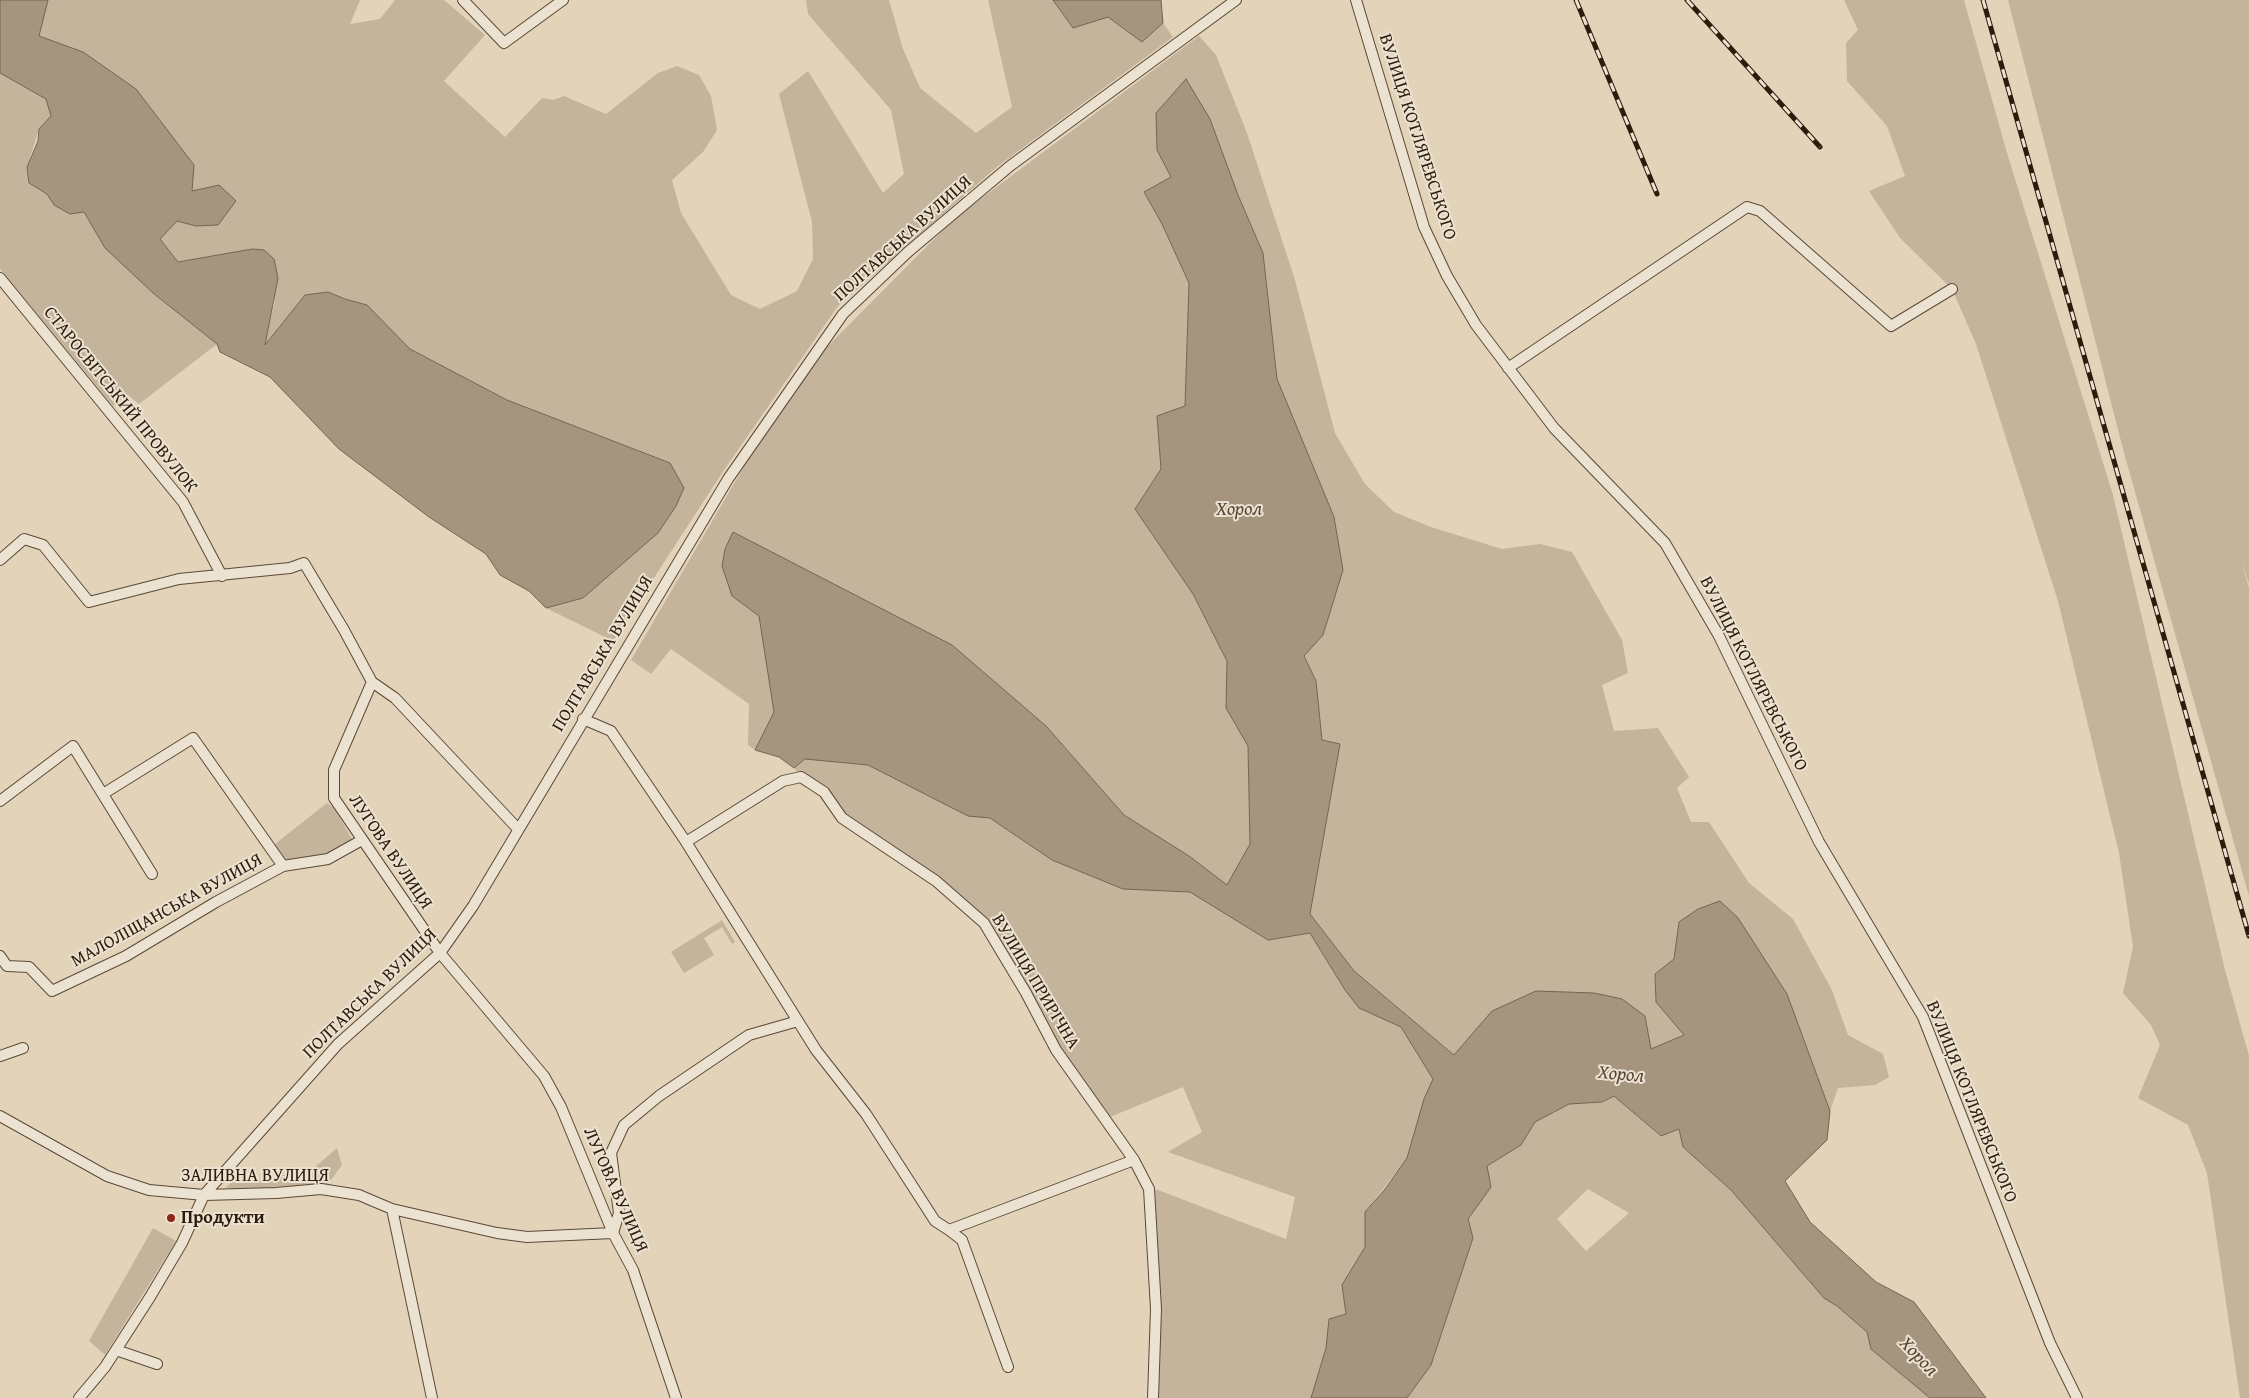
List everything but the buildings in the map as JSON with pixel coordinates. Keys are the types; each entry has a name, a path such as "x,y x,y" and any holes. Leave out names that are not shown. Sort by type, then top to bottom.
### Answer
{"street":[{"path":"463,0 504,43 564,0"},
{"name":"ПОЛТАВСЬКА ВУЛИЦЯ","path":"79,1398 105,1367 182,1243 204,1195 338,1044 440,953 473,906 728,478 843,314 908,252 1010,166 1236,0"},
{"name":"ВУЛИЦЯ КОТЛЯРЕВСЬКОГО","path":"1356,0 1424,227 1456,291 1476,324 1554,428 1666,543 1719,636 1818,842 1923,1018 2050,1343 2077,1398"},
{"path":"1508,368 1747,207 1760,211 1891,326 1952,289"},
{"name":"СТАРОСВІТСЬКИЙ ПРОВУЛОК","path":"0,278 183,502 222,576"},
{"path":"0,560 24,539 43,545 90,602 179,579 290,568 304,563 372,682 395,698 518,829"},
{"name":"ЛУГОВА ВУЛИЦЯ","path":"372,682 334,770 334,798 440,953 544,1076 561,1107 613,1233 633,1270 676,1398"},
{"path":"583,719 611,731 686,842 816,1050 866,1114 935,1221 962,1240 1008,1367"},
{"path":"103,794 194,738 283,866"},
{"path":"0,801 73,746 152,874"},
{"name":"ВУЛИЦЯ ПРИРІЧНА","path":"686,842 783,780 801,777 824,792 842,818 936,881 984,923 1026,993 1056,1050 1134,1160 1149,1189 1156,1309 1153,1398"},
{"name":"МАЛОЛІЩАНСЬКА ВУЛИЦЯ","path":"0,956 7,966 29,968 52,991 126,956 216,902 283,866 328,859 362,840"},
{"path":"613,1233 620,1213 611,1153 624,1125 659,1096 749,1035 798,1022"},
{"path":"0,1056 23,1048"},
{"name":"ЗАЛИВНА ВУЛИЦЯ","path":"0,1116 106,1176 149,1190 204,1195 276,1194 321,1189 359,1195 392,1209 497,1233 527,1237 613,1233"},
{"path":"949,1230 1134,1160"},
{"path":"392,1209 432,1398"},
{"path":"116,1350 157,1364"}],"shaded area":[{"path":"48,0 360,0 350,24 380,19 395,0 444,0 485,35 444,81 505,137 542,98 553,100 564,96 606,114 658,73 677,66 699,75 711,96 717,130 703,152 672,180 681,213 731,295 760,309 797,291 813,259 812,222 779,94 808,71 883,193 904,174 891,110 808,14 806,0 889,0 903,49 920,88 976,133 1012,107 988,0 1053,0 1073,27 1108,17 1142,42 1163,23 1173,37 998,166 838,306 724,470 613,641 546,608 583,598 658,533 670,463 507,400 410,349 367,305 328,292 305,295 264,346 275,301 252,249 178,262 160,239 177,221 196,226 191,192 38,36"},
{"path":"1844,0 1964,0 2007,153 2113,495 2225,970 2249,1056 2249,1398 2240,1398 2207,1173 2188,1125 2138,1098 2160,1045 2151,1025 2123,993 2133,947 2119,853 2058,601 1976,344 1952,289 1900,238 1869,191 1905,176 1887,126 1847,81 1846,43 1858,30"},
{"path":"2008,0 2249,0 2249,584 2241,559 2249,588 2249,896 2124,453"},
{"path":"1199,36 1216,55 1247,133 1295,280 1335,433 1365,484 1394,512 1431,527 1502,549 1540,544 1572,552 1622,640 1628,673 1602,685 1614,731 1658,728 1689,777 1677,788 1691,822 1709,822 1749,883 1793,919 1832,990 1848,1035 1883,1054 1889,1077 1875,1085 1838,1088 1830,1111 1787,994 1679,922 1674,959 1655,974 1656,1002 1685,1035 1651,1049 1645,1016 1492,1011 1455,1055 1354,971 1310,914 1340,744 1322,741 1316,681 1304,656 1323,635 1343,569 1334,517 1277,379 1263,252 1238,195 1157,150 1171,177 1144,192 1162,224 1189,283 1185,407 1157,417 1161,469 1135,509 1193,594 1227,661 1226,708 1248,746 1250,844 1227,886 1189,856 1124,815 1046,726 803,570 734,532 725,549 732,596 759,616 774,712 755,750 748,745 749,704 671,649 651,674 631,660 746,463 826,348 955,218"},
{"path":"0,73 46,99 52,116 39,129 27,167 29,183 47,194 54,205 84,212 105,248 153,293 217,344 139,404 128,395 113,406 0,269"},
{"path":"805,759 868,765 968,815 990,818 1052,860 1123,889 1190,892 1268,940 1310,933 1345,990 1359,1008 1401,1027 1433,1079 1407,1158 1365,1212 1365,1247 1342,1285 1346,1314 1329,1319 1326,1348 1311,1398 1153,1398 1149,1189 1158,1190 1286,1239 1295,1197 1168,1152 1202,1132 1183,1087 1105,1119 1056,1050 984,923 936,881 842,818 824,792 801,777 794,768"},
{"path":"327,803 334,808 355,844 328,859 283,866 270,848"},
{"path":"722,920 735,942 732,944 722,927 704,938 714,955 684,973 671,952"},
{"path":"1614,1096 1660,1136 1679,1129 1683,1147 1731,1190 1824,1298 1837,1306 1867,1332 1871,1349 1930,1398 1407,1398 1431,1365 1473,1238 1467,1219 1491,1187 1487,1166 1521,1145 1535,1122 1569,1104 1602,1102","holes":["1588,1189 1629,1213 1586,1251 1557,1219"]},
{"path":"337,1148 342,1165 328,1184 275,1190 226,1188 233,1180 267,1179 314,1168"},
{"path":"153,1228 176,1241 105,1355 89,1341"}],"water":[{"path":"0,0 48,0 39,36 83,52 136,89 194,165 192,191 219,185 236,201 218,225 196,226 177,221 160,239 178,262 252,249 264,250 274,259 278,278 265,345 305,295 328,292 367,305 410,349 507,400 670,463 684,488 676,506 658,533 583,598 546,608 529,591 500,575 486,554 429,517 339,449 270,377 220,352 217,344 153,293 105,248 84,212 70,214 54,205 47,194 29,183 27,167 38,141 39,129 51,116 46,99 0,73"},
{"path":"1053,0 1161,0 1163,23 1142,42 1108,17 1073,28"},
{"name":"Хорол","path":"1186,79 1210,119 1238,195 1263,253 1277,379 1334,517 1343,570 1323,635 1304,656 1316,681 1322,740 1340,744 1310,914 1354,971 1454,1055 1492,1011 1536,991 1594,993 1622,999 1645,1016 1651,1049 1684,1035 1656,1002 1655,974 1674,959 1679,922 1698,909 1720,901 1738,918 1787,994 1830,1111 1827,1140 1785,1181 1810,1222 1876,1282 1914,1302 1986,1398 1930,1398 1871,1349 1867,1332 1837,1306 1824,1298 1731,1190 1683,1147 1679,1129 1661,1136 1614,1096 1602,1102 1569,1104 1535,1122 1521,1145 1487,1166 1491,1187 1468,1219 1473,1238 1431,1365 1407,1398 1311,1398 1326,1348 1329,1319 1346,1314 1342,1285 1365,1247 1365,1212 1385,1189 1407,1158 1424,1099 1433,1079 1401,1027 1359,1008 1345,990 1310,933 1268,940 1190,892 1123,889 1052,860 990,818 968,816 868,765 805,759 794,768 779,757 755,750 774,712 759,616 732,596 722,566 725,549 733,532 952,645 1046,726 1124,815 1189,856 1227,885 1250,844 1248,746 1226,708 1227,661 1193,594 1135,509 1161,469 1157,416 1185,406 1189,283 1162,224 1144,192 1171,177 1157,150 1156,113"}],"railway":[{"path":"1576,0 1657,194"},
{"path":"1687,0 1820,147"},
{"path":"1983,0 2249,936"}],"place":[{"name":"Продукти","path":"171,1218"}]}
